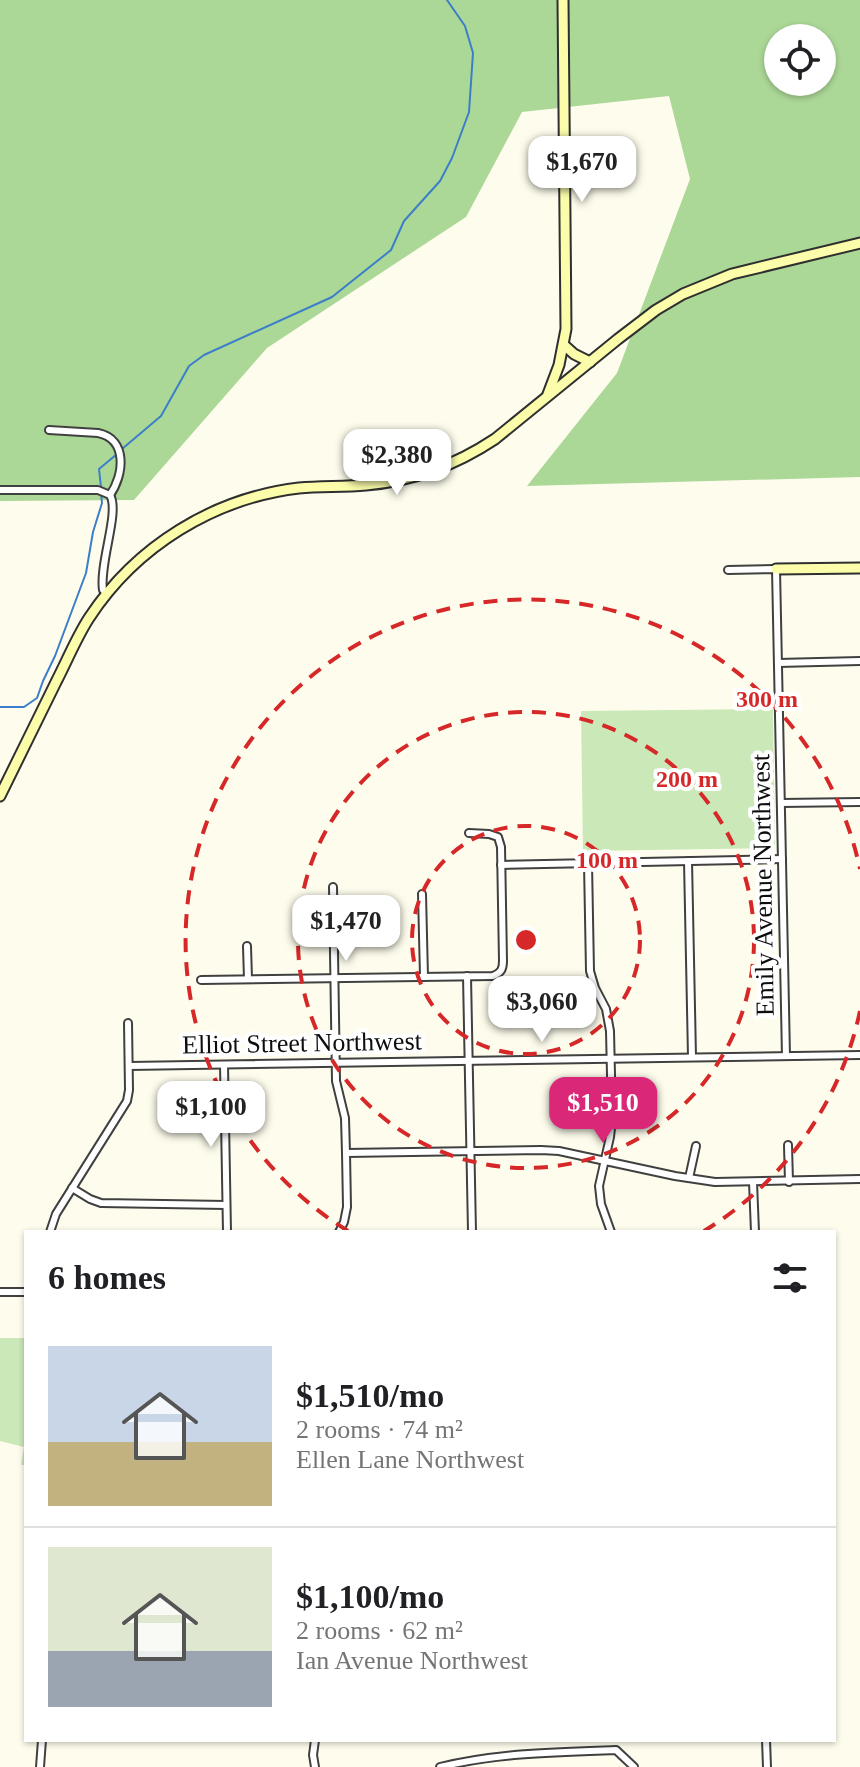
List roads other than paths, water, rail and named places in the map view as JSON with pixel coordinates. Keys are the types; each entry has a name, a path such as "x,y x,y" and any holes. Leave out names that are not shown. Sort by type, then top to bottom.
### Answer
{"street":[{"path":"546,397 554,382 564,345 567,303 563,0"},
{"path":"0,796 82,631 107,593 138,560 166,538 214,511 274,492 367,485 425,474 474,453 495,439 656,310 732,274 860,243"},
{"path":"564,345 590,362"},
{"path":"49,430 105,434 114,441 119,452 120,470 116,487 110,495"},
{"path":"0,490 98,490 110,495 114,507 102,579 103,590 107,593"},
{"path":"728,570 860,568"},
{"name":"Emily Avenue Northwest","path":"776,569 786,1056"},
{"path":"778,663 860,661"},
{"path":"781,803 860,802"},
{"path":"201,980 493,976 501,971 503,961 501,847 498,837 469,833"},
{"path":"501,865 782,859"},
{"path":"688,861 692,1057"},
{"path":"588,863 590,971 609,1018 612,1119 599,1186 601,1204 610,1230"},
{"path":"333,887 336,1081 345,1118 346,1153 347,1207 340,1230"},
{"path":"422,894 424,977"},
{"path":"247,946 248,979"},
{"path":"467,976 472,1230"},
{"path":"51,1230 56,1214 127,1101 128,1023"},
{"name":"Elliot Street Northwest","path":"129,1066 860,1055"},
{"path":"224,1065 227,1230"},
{"path":"788,1145 789,1182"},
{"path":"689,1178 696,1146"},
{"path":"346,1153 541,1150 715,1182 860,1179"},
{"path":"753,1182 755,1230"},
{"path":"72,1188 101,1203 226,1205"},
{"path":"0,1292 24,1292"},
{"path":"40,1767 42,1742"},
{"path":"315,1742 315,1767"},
{"path":"614,1742 616,1750 634,1767"},
{"path":"766,1742 767,1767"},
{"path":"440,1767 526,1754 616,1750"}],"waterway":[{"path":"122,449 161,416 189,366 204,355 332,297 391,250 404,221 440,181 469,112 473,53 465,26 447,0"},
{"path":"101,487 99,469 117,454"},
{"path":"0,707 24,707 37,698 86,573 102,503 101,493"}]}
